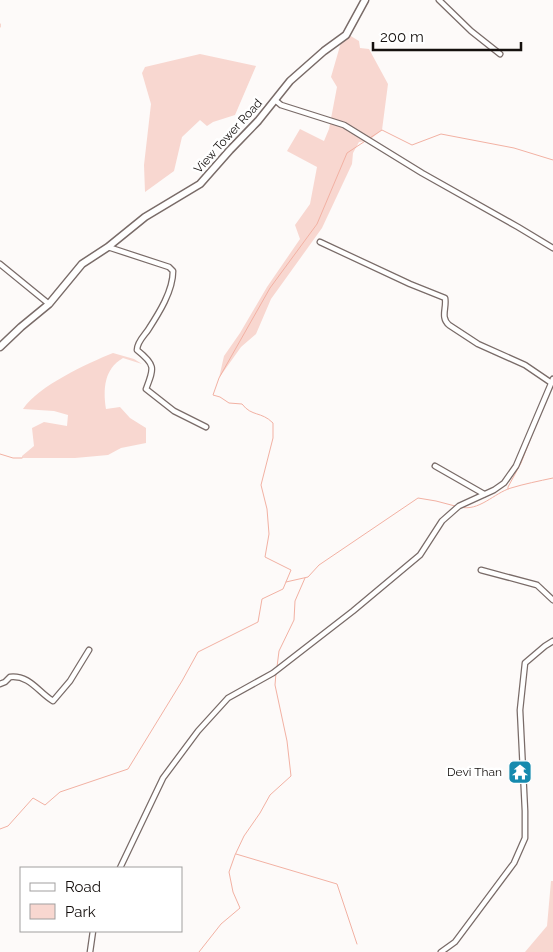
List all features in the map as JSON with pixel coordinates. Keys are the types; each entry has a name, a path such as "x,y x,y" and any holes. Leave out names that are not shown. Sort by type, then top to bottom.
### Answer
{"street":[{"name":"View Tower Road","path":"0,347 49,304 82,264 108,247 145,217 200,184 290,81 324,51 346,35 365,0"},
{"path":"439,0 471,31 500,54"},
{"path":"275,100 281,105 344,125 422,174 553,248"},
{"path":"120,867 163,778 198,731 228,698 273,673 353,611 420,555 442,520 459,506 504,483 512,473 552,381 525,364 478,344 449,325 444,321 445,298 410,284 320,242"},
{"path":"108,247 169,267 173,271 169,291 150,328 138,343 137,350 150,360 152,366 146,390 174,411 206,427"},
{"path":"0,264 49,304"},
{"path":"435,466 484,494"},
{"path":"480,570 537,585 553,600"},
{"path":"441,952 455,942 514,863 524,838 520,710 525,663 545,646 553,642"},
{"path":"0,684 10,677 23,678 36,686 53,701 70,681 89,650"},
{"path":"90,952 93,932"}],"green space":[{"path":"344,32 359,41 360,48 369,49 388,84 382,130 368,141 359,142 353,153 352,164 322,228 271,299 256,334 241,347 219,378 224,356 267,287 300,239 295,225 310,204 317,167 287,151 300,129 324,141 329,129 337,87 331,77"},
{"path":"200,54 256,66 235,115 213,122 207,126 200,120 182,137 174,171 145,192 144,165 151,104 142,73 145,67"},
{"path":"113,353 134,359 142,364 123,358 112,368 106,380 106,409 120,407 130,418 146,428 146,443 121,448 108,455 75,458 22,458 34,446 32,428 44,422 67,426 68,415 54,411 23,409 30,400 64,376"},
{"path":"551,881 553,881 553,952 525,952 547,926"}],"waterway":[{"path":"0,829 8,826 33,798 45,805 60,792 128,769 198,652 258,622 262,599 283,589 291,570 265,557 269,534 267,509 261,485 273,438 273,423 269,419 249,411 242,404 229,403 213,395 219,378 270,288 317,224 347,153 382,130 412,145 441,134 514,148 553,160"},
{"path":"539,417 553,385"},
{"path":"508,489 521,463 538,420"},
{"path":"0,454 13,458 22,458"},
{"path":"460,507 474,507 505,490 553,478"},
{"path":"286,582 308,577 319,565 418,498 455,506"},
{"path":"277,667 279,651 294,620 295,601 305,578"},
{"path":"199,952 221,924 240,908 233,892 229,872 235,855 244,836 270,795 291,776 287,741 275,685 276,673"},
{"path":"236,854 337,884 357,944"}],"place":[{"name":"Devi Than","path":"520,772"}]}
